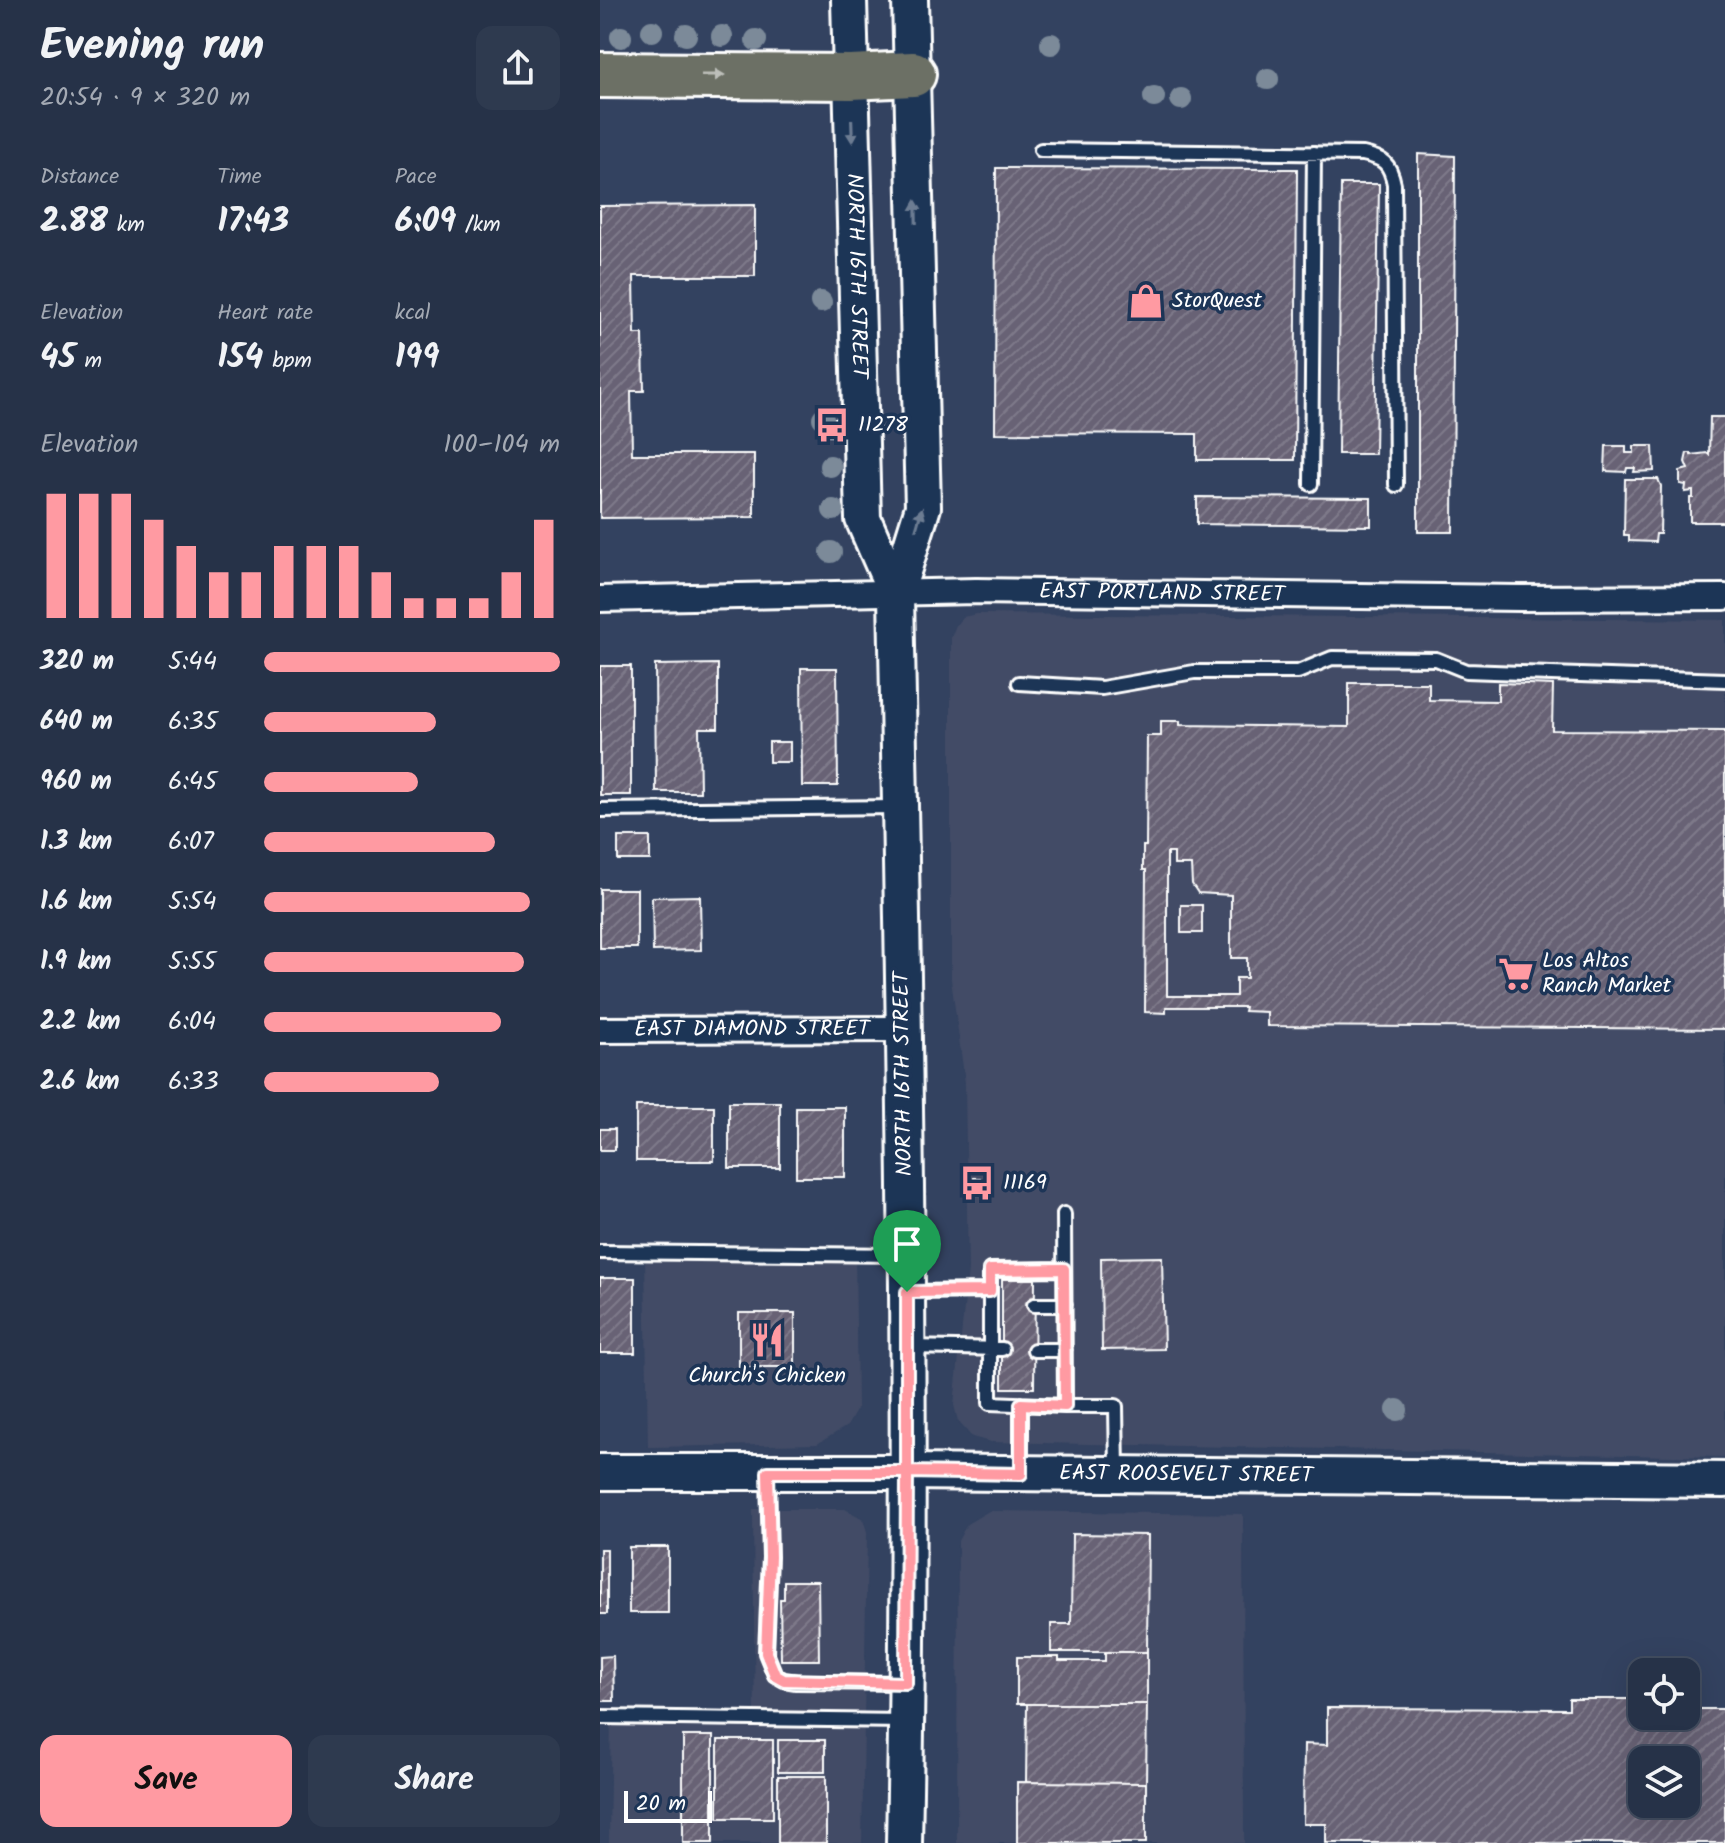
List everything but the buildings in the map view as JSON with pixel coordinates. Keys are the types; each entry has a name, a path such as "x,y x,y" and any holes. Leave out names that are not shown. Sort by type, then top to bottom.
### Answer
{"highway":[{"path":"600,75 850,56 913,74"}],"main road":[{"name":"NORTH 16TH STREET","path":"849,0 863,519 896,594"},
{"name":"NORTH 16TH STREET","path":"904,1843 907,1292 896,594 923,507 910,9"},
{"name":"EAST ROOSEVELT STREET","path":"600,1472 1725,1480"}],"street":[{"name":"EAST PORTLAND STREET","path":"600,599 1153,592 1520,598 1725,597"},
{"name":"EAST DIAMOND STREET","path":"600,1030 904,1029"}],"lane":[{"path":"1041,150 1363,154 1386,161 1394,184 1396,485"},
{"path":"1311,484 1314,153"},
{"path":"1019,683 1102,688 1194,672 1298,672 1332,658 1436,659 1466,671 1725,680"},
{"path":"600,810 899,807"},
{"path":"1064,1214 1065,1406"},
{"path":"600,1252 906,1255"},
{"path":"1064,1269 990,1270 990,1291 996,1306 996,1349 990,1403 1116,1406 1117,1474"},
{"path":"907,1292 990,1291"},
{"path":"1034,1305 1065,1305"},
{"path":"907,1346 996,1349"},
{"path":"1034,1350 1065,1350"},
{"path":"1021,1404 1021,1474"},
{"path":"768,1472 770,1557 766,1653 775,1675 796,1682 906,1683"},
{"path":"600,1717 905,1721"}],"shaded area":[{"path":"977,614 1725,620 1725,1457 991,1442 972,1437 958,1421 954,1405 968,1270 965,1082 951,979 951,638 963,617"},
{"path":"645,1252 855,1254 857,1409 847,1426 817,1444 648,1447"},
{"path":"753,1509 845,1509 863,1519 867,1532 862,1843 609,1843 611,1717 755,1719"},
{"path":"989,1511 1243,1514 1244,1843 957,1843 958,1541 967,1524"}],"place":[{"name":"StorQuest","path":"1146,301"},
{"name":"11278","path":"832,425"},
{"name":"Los Altos Ranch Market","path":"1516,974"},
{"name":"11169","path":"977,1183"},
{"name":"Church's Chicken","path":"767,1340"}],"route":[{"path":"907,1292 907,1472 768,1472 770,1557 766,1653 775,1675 784,1680 906,1683 907,1472 1021,1474 1021,1404 1065,1406 1064,1269 990,1270 990,1291 907,1292"}]}
